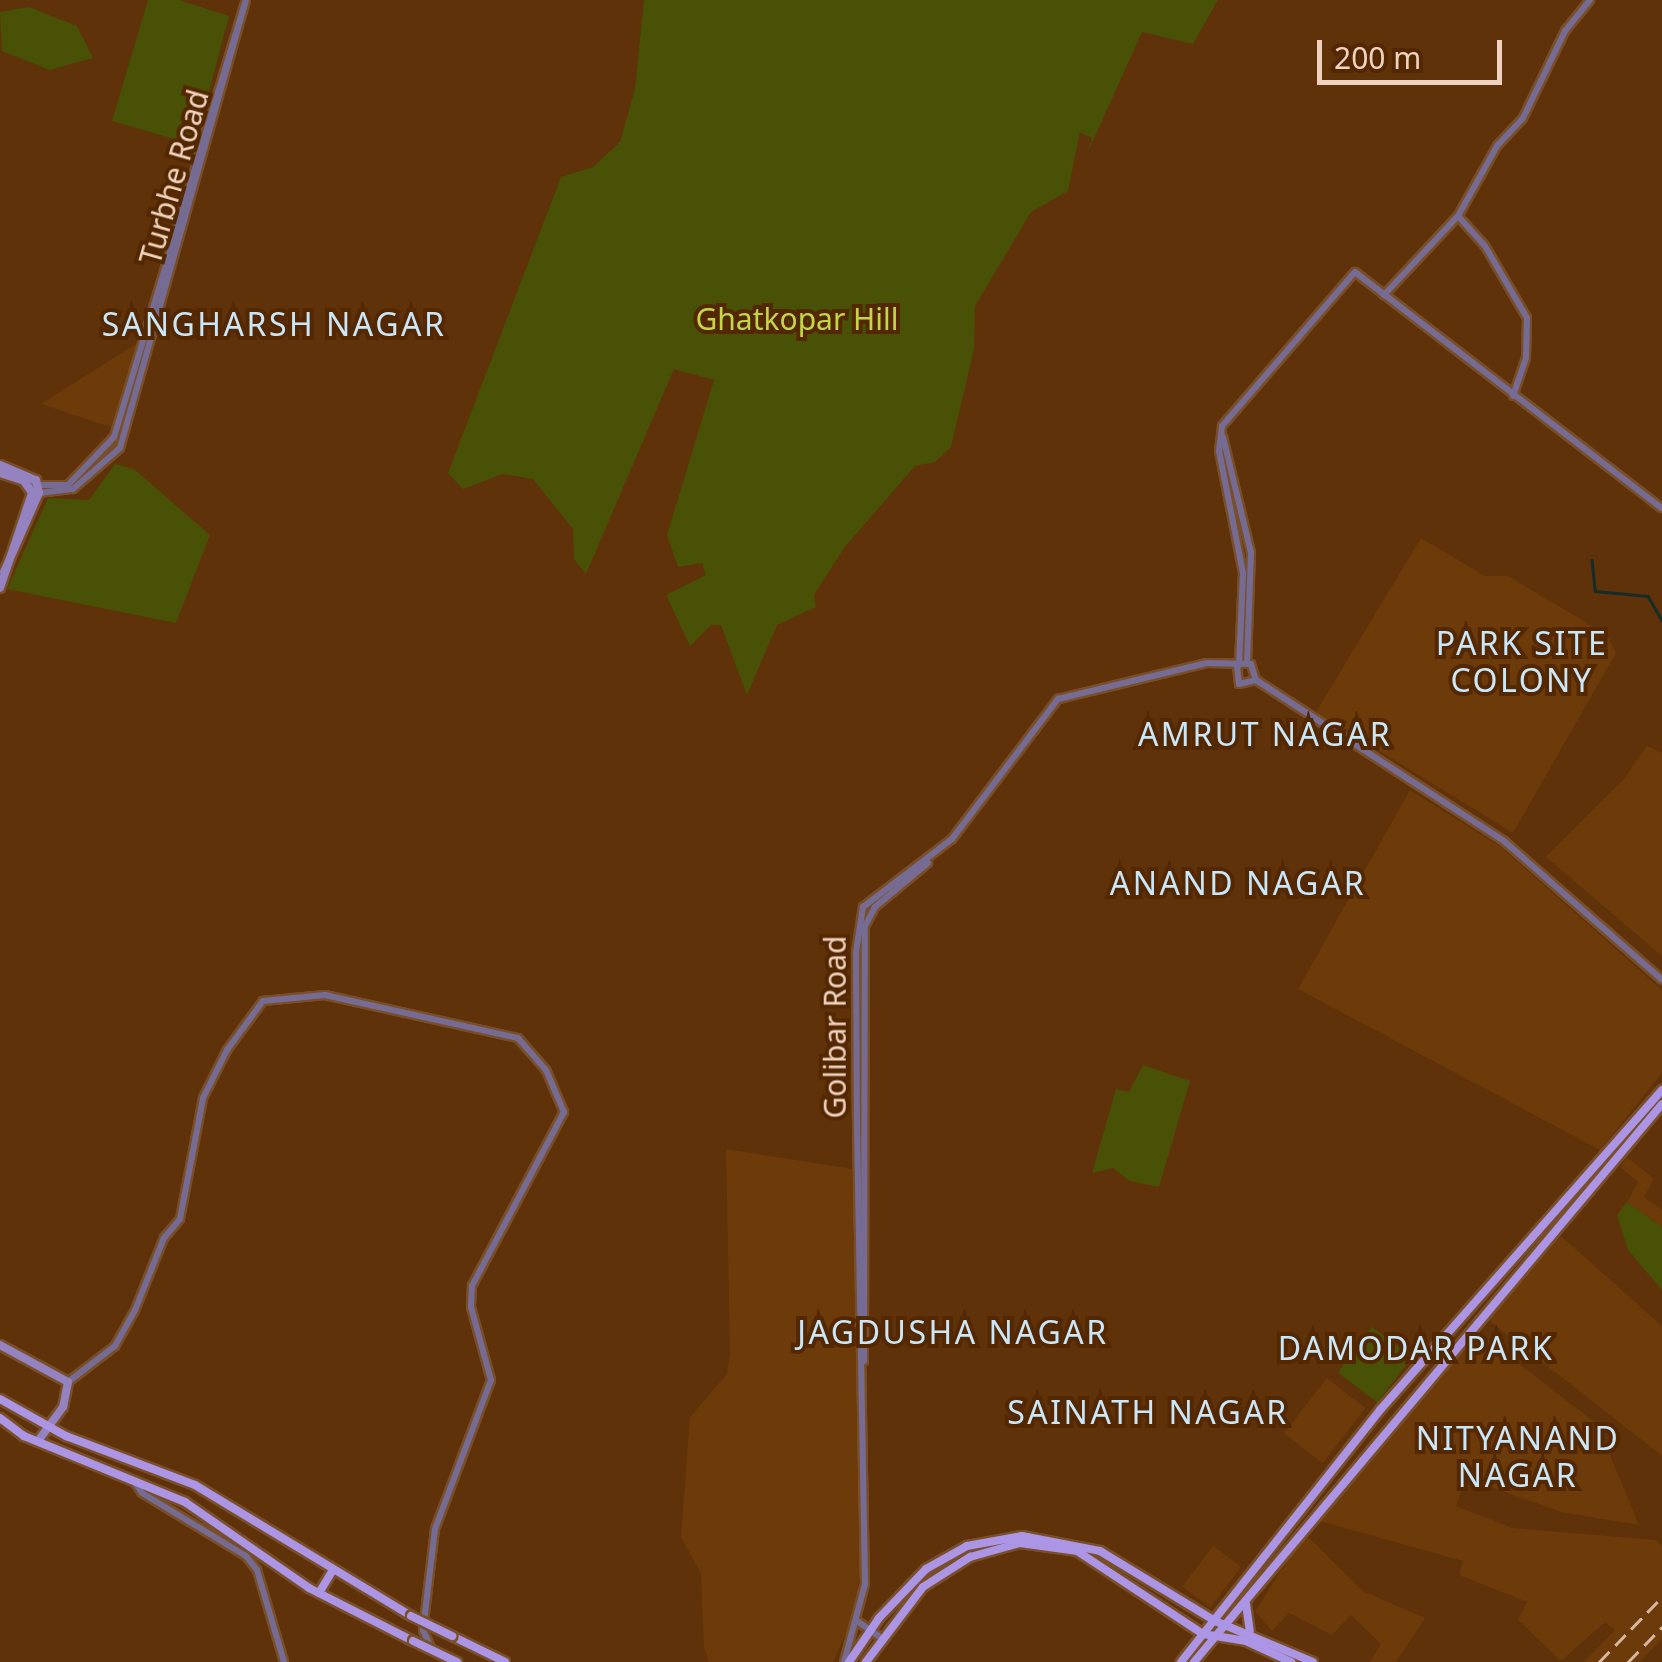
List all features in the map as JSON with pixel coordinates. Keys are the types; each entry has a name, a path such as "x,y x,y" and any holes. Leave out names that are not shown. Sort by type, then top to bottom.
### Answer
{"main road":[{"path":"0,469 34,489 0,588"},
{"path":"1181,1662 1380,1410 1662,1090"},
{"path":"1194,1662 1662,1104"},
{"path":"0,1345 68,1382 63,1407 38,1441"},
{"path":"0,1399 66,1436 196,1485 332,1571 411,1616 505,1662"},
{"path":"0,1418 38,1441 184,1502 319,1593 458,1662"},
{"path":"60,1451 66,1436"},
{"path":"847,1662 870,1630 926,1569 989,1538 1050,1538 1123,1564 1215,1621 1250,1631 1264,1644 1293,1659 1313,1662"},
{"path":"866,1662 880,1637 923,1587 992,1550 1020,1543 1058,1546 1118,1573 1202,1634 1264,1644"},
{"path":"1118,1573 1123,1564"},
{"path":"319,1593 332,1571"},
{"path":"1248,1595 1244,1613 1250,1631"}],"street":[{"path":"1384,295 1458,216 1497,146 1522,118 1565,30 1590,0"},
{"path":"34,489 68,485 114,437 245,1"},
{"name":"Turbhe Road","path":"34,489 66,492 120,448 245,1"},
{"path":"1458,216 1485,246 1527,318 1526,358 1513,396"},
{"path":"1241,665 1243,574 1224,474 1222,426 1308,319 1318,321 1355,272 1662,508"},
{"path":"1223,436 1250,553 1250,627 1239,684 1256,680 1504,841 1662,980"},
{"path":"1224,474 1234,473"},
{"path":"1240,627 1250,627"},
{"name":"Golibar Road","path":"847,1662 865,1584 863,907 916,864 929,861 1019,758 1058,699 1207,663 1241,665"},
{"path":"1241,665 1256,669 1256,680"},
{"path":"68,1382 116,1346 135,1310 164,1238 180,1220 202,1098 243,1024 263,1001 325,994 518,1038 546,1070 564,1112 472,1286 471,1307 491,1380 443,1502 425,1599 426,1644 447,1662"},
{"path":"134,1480 142,1492 246,1556 260,1578 270,1632 284,1662"},
{"path":"857,1621 880,1637"}],"shaded area":[{"path":"137,343 111,427 41,404"},
{"path":"1421,538 1485,576 1508,576 1607,635 1616,653 1513,833 1316,712"},
{"path":"1647,746 1662,753 1662,956 1546,857 1623,780"},
{"path":"1410,790 1501,847 1662,990 1662,1073 1600,1150 1298,989"},
{"path":"726,1149 853,1169 861,1570 853,1618 833,1662 709,1662 704,1648 701,1574 681,1537 690,1417 727,1374 730,1352"},
{"path":"1627,1157 1654,1179 1644,1197 1662,1210 1662,1227 1627,1202 1638,1182 1620,1167"},
{"path":"1561,1236 1662,1326 1662,1456 1485,1317"},
{"path":"1478,1332 1597,1424 1639,1525 1561,1512 1466,1478 1456,1506 1512,1528 1656,1540 1662,1546 1662,1639 1639,1662 1584,1662 1615,1630 1605,1622 1561,1661 1518,1620 1527,1602 1459,1575 1463,1561 1316,1520"},
{"path":"1327,1378 1366,1408 1323,1463 1284,1433"},
{"path":"1304,1533 1363,1591 1425,1618 1396,1662 1370,1662 1381,1644 1351,1615 1332,1635 1289,1613 1272,1631 1255,1612"},
{"path":"1213,1546 1241,1567 1210,1608 1182,1587"}],"green space":[{"path":"148,0 179,0 229,16 195,145 112,121"},
{"name":"Ghatkopar Hill","path":"644,0 1218,0 1193,44 1142,32 1087,154 1092,138 1080,132 1068,191 1031,212 975,306 974,349 951,447 935,462 915,466 844,548 814,595 816,607 777,625 747,695 721,625 711,625 690,646 666,595 706,575 702,563 678,567 667,535 714,380 674,369 586,574 574,559 573,529 533,479 503,474 463,489 448,473 561,177 593,167 620,142 635,89"},
{"path":"29,7 77,26 93,58 50,70 2,51 0,12"},
{"path":"115,464 134,469 210,535 176,623 7,589 48,498 89,500"},
{"path":"1143,1065 1190,1081 1159,1187 1130,1181 1113,1168 1092,1173 1116,1089 1129,1092"},
{"path":"1627,1202 1662,1227 1662,1290 1628,1250 1617,1215"},
{"path":"1372,1327 1412,1357 1378,1403 1338,1373"}],"waterway":[{"path":"1592,560 1595,591 1648,596 1662,620"}],"railway":[{"path":"1599,1662 1662,1597"},
{"path":"1628,1662 1662,1627"}],"district":[{"name":"SANGHARSH NAGAR","path":"274,324"},
{"name":"PARK SITE COLONY","path":"1522,662"},
{"name":"AMRUT NAGAR","path":"1265,734"},
{"name":"ANAND NAGAR","path":"1238,883"},
{"name":"JAGDUSHA NAGAR","path":"953,1332"},
{"name":"DAMODAR PARK","path":"1416,1348"},
{"name":"SAINATH NAGAR","path":"1148,1412"},
{"name":"NITYANAND NAGAR","path":"1518,1458"}]}
